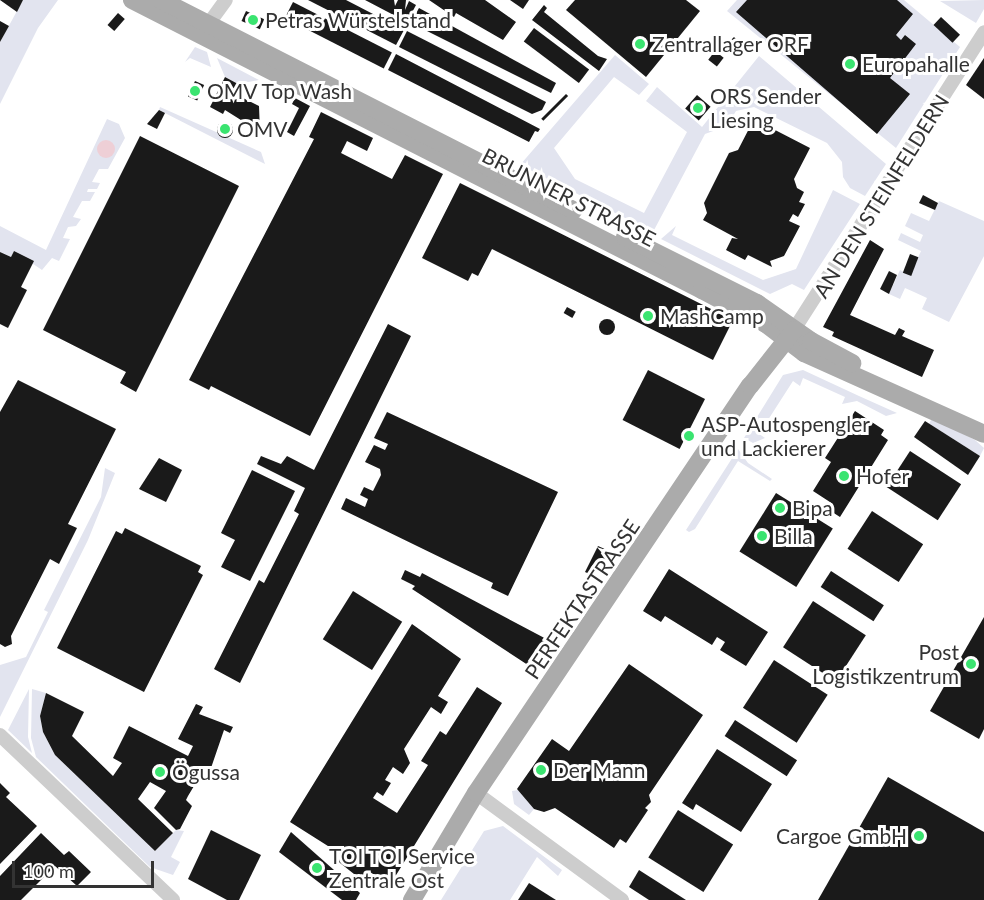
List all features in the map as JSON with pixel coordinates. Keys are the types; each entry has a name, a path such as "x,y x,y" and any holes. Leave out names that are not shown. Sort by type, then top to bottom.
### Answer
{"main road":[{"name":"BRUNNER STRASSE","path":"132,0 204,30 757,303 815,358 984,434"},
{"name":"BRUNNER STRASSE","path":"161,0 204,30"},
{"name":"BRUNNER STRASSE","path":"790,334 984,423"},
{"name":"PERFEKTASTRASSE","path":"412,900 476,794 750,386 790,334"}],"street":[{"path":"204,30 225,0"},
{"name":"AN DEN STEINFELDERN","path":"790,334 984,32"},
{"path":"0,735 173,900"},
{"path":"476,794 622,900"}],"shaded area":[{"path":"23,0 58,0 38,28 0,104 0,42"},
{"name":"Europahalle","path":"737,0 904,0 960,47 896,148 727,11"},
{"path":"984,0 984,9 976,23 940,1"},
{"path":"195,47 207,52 211,67 190,58 185,62"},
{"path":"615,55 649,84 639,95 614,77 554,148 575,179 644,213 687,132 646,101 657,87 702,127 759,56 886,164 865,196 850,188 843,177 842,162 827,143 754,107 736,111 727,126 705,134 653,232 520,165"},
{"path":"217,58 259,80 238,84 225,77"},
{"path":"160,107 261,152 265,164 159,110"},
{"path":"107,119 119,124 125,138 108,169 99,169 92,182 100,183 97,189 88,189 87,192 95,192 90,201 82,201 73,217 81,219 76,226 68,227 63,238 70,239 59,261 52,258 42,270 14,251 11,257 0,252 0,226 46,250"},
{"path":"106,140 112,143 115,149 112,155 106,158 100,155 97,149 100,143"},
{"path":"833,190 860,204 804,290 792,284 770,294 661,239 676,226 672,235 763,280 796,269"},
{"path":"939,201 984,221 984,256 949,322 922,309 927,298 905,288 900,299 889,294 900,270 910,275 921,251 898,240 901,233 920,242 923,235 905,226 911,213 929,221"},
{"path":"803,370 897,413 886,416 857,401 842,404 845,397 803,378 800,386 793,381 759,434 765,438 753,443 744,438 783,375"},
{"path":"932,418 975,440 984,448 980,456 929,424"},
{"path":"738,449 748,463 772,479 770,481 738,461 695,529 689,532 686,530"},
{"path":"105,468 115,473 88,540 0,717 0,665 26,657 48,612 44,610 101,497"},
{"path":"29,689 28,737 32,753 8,730"},
{"path":"32,689 46,693 40,716 43,732 55,755 155,851 176,830 184,831 171,857 180,862 173,875 150,867 36,757 31,738"},
{"path":"518,790 534,809 529,815 514,804 512,791"},
{"path":"503,826 562,870 558,876 537,857 510,900 441,900 484,831"}],"building":[{"path":"0,0 23,0 17,12"},
{"path":"308,0 346,0 404,30 396,45"},
{"path":"365,0 394,0 395,6 398,0 406,0 405,10 409,1 416,5 407,22"},
{"path":"429,0 485,0 516,22 503,40 456,13 454,17"},
{"path":"510,0 529,0 523,9"},
{"name":"Zentrallager ORF","path":"575,0 686,0 700,11 646,77 566,10"},
{"name":"Europahalle","path":"747,0 897,0 913,14 896,35 901,40 905,35 916,44 890,78 910,94 877,134 736,12"},
{"path":"293,2 392,52 384,68 285,18"},
{"path":"544,5 547,8 544,12 598,56 607,59 599,71 532,20"},
{"path":"419,8 556,83 551,93 411,23"},
{"name":"Petras Würstelstand","path":"246,11 264,19 260,29 242,21"},
{"path":"118,13 125,19 114,31 108,25"},
{"path":"941,17 960,35 953,43 933,25"},
{"path":"0,21 9,26 0,42"},
{"path":"534,28 589,70 579,83 524,42"},
{"path":"407,31 546,102 542,110 532,114 399,47"},
{"path":"734,37 739,42 733,48 728,43"},
{"path":"715,51 724,58 717,66 708,60"},
{"path":"396,54 540,129 538,132 535,131 529,142 388,70"},
{"path":"984,58 984,99 966,85"},
{"path":"225,77 238,84 233,93 259,106 260,132 225,110 223,114 210,107"},
{"name":"OMV Top Wash","path":"195,81 204,85 197,101 188,97"},
{"path":"566,94 568,96 543,121 541,119"},
{"name":"ORS Sender Liesing","path":"697,95 711,107 699,120 685,109"},
{"path":"295,98 310,106 294,136 287,132 299,108 292,104"},
{"path":"159,110 165,113 157,129 147,124"},
{"path":"321,112 373,138 367,151 347,141 341,153 392,179 405,155 443,174 310,436 211,386 209,390 189,380 314,139 309,137"},
{"path":"754,119 810,148 794,179 797,188 804,192 799,202 805,204 798,217 793,214 789,221 800,226 784,256 770,261 772,267 748,255 745,260 726,250 732,238 738,239 703,220 707,213 704,203 729,153 738,150"},
{"name":"OMV","path":"222,122 228,122 233,130 231,136 222,138 217,133 217,127"},
{"path":"140,136 239,186 136,392 120,383 126,372 43,330"},
{"path":"460,183 733,320 713,360 492,249 478,276 472,273 468,281 422,258"},
{"path":"923,195 938,203 935,210 919,203"},
{"path":"870,240 884,249 850,315 895,335 899,328 905,331 902,336 934,350 922,377 832,336 834,332 823,327"},
{"path":"14,251 34,261 21,287 27,290 8,328 0,324 0,252 11,257"},
{"path":"910,254 918,257 911,276 903,273"},
{"path":"889,271 897,275 889,294 880,289"},
{"path":"567,307 576,312 572,318 564,313"},
{"path":"607,319 615,327 607,335 599,327"},
{"path":"388,324 411,336 240,683 214,669 259,580 264,583 299,514 294,511 305,488 257,464 261,456 281,464 287,456 314,470"},
{"path":"648,370 705,399 680,449 623,420"},
{"path":"18,380 116,429 68,524 77,528 59,564 50,559 11,636 12,644 5,647 0,644 0,412"},
{"name":"Hofer","path":"855,411 884,430 881,435 888,440 840,517 829,510 833,504 813,491 831,462 825,458"},
{"path":"387,412 558,492 508,596 491,588 493,583 341,509 346,498 365,507 368,499 360,495 364,487 373,491 381,475 380,469 365,462 374,445 385,450 388,444 374,438"},
{"path":"925,421 980,456 968,475 914,437"},
{"path":"910,451 961,484 938,520 887,487"},
{"path":"159,458 182,470 166,502 139,489"},
{"path":"252,470 295,491 250,581 221,567 235,540 221,533"},
{"path":"776,493 833,529 796,587 739,552"},
{"path":"872,511 923,544 899,582 847,549"},
{"path":"125,528 201,566 198,572 203,575 144,692 57,648 116,531 122,534"},
{"path":"598,546 614,553 604,566 600,564 594,576 585,572"},
{"path":"669,569 768,632 746,666 720,650 725,642 717,637 712,645 665,616 661,622 643,611"},
{"path":"405,570 420,577 422,573 552,642 534,669 412,589 415,586 401,579"},
{"path":"831,571 884,605 873,621 821,587"},
{"path":"353,591 402,622 372,670 323,639"},
{"path":"813,601 866,635 836,681 783,647"},
{"name":"Post Logistikzentrum","path":"984,617 984,729 979,739 930,711"},
{"path":"412,624 461,659 438,696 448,702 441,714 431,707 404,749 410,763 403,774 393,767 385,780 391,783 383,796 377,792 373,798 397,813 428,765 421,761 440,731 446,735 477,687 502,703 390,885 370,872 365,881 335,859 339,853 290,822"},
{"path":"774,660 828,695 797,743 743,708"},
{"name":"Der Mann","path":"629,664 703,715 649,795 651,802 645,808 648,810 626,843 620,839 614,848 555,808 544,812 534,809 517,789 552,739 569,751"},
{"name":"Ögussa","path":"46,693 84,712 72,736 113,776 122,763 113,758 129,726 188,756 193,746 178,739 196,704 203,707 199,714 233,727 230,733 224,730 211,768 206,766 188,796 186,800 192,806 180,829 176,830 154,808 166,791 150,782 138,799 173,833 155,851 55,755 43,732 40,716"},
{"path":"735,720 797,760 787,776 725,736"},
{"path":"717,749 772,784 741,832 696,804 693,810 682,803"},
{"name":"Cargoe GmbH","path":"888,777 984,832 984,900 818,900"},
{"path":"0,783 10,793 6,797 37,826 0,864"},
{"path":"678,810 733,844 703,892 648,857"},
{"path":"211,830 261,855 239,900 227,900 188,879"},
{"name":"TOI TOI Service Zentrale Ost","path":"291,832 360,893 356,900 342,900 279,852"},
{"path":"41,833 64,855 69,851 91,872 77,886 55,866 21,900 0,900 0,876"},
{"path":"639,870 686,900 649,900 629,887"},
{"path":"529,883 556,900 518,900"}],"place":[{"name":"Petras Würstelstand","path":"253,20"},
{"name":"Zentrallager ORF","path":"640,44"},
{"name":"Europahalle","path":"850,64"},
{"name":"OMV Top Wash","path":"195,91"},
{"name":"ORS Sender Liesing","path":"698,108"},
{"name":"OMV","path":"225,129"},
{"name":"MashCamp","path":"648,316"},
{"name":"ASP-Autospengler und Lackierer","path":"689,436"},
{"name":"Hofer","path":"844,476"},
{"name":"Bipa","path":"780,508"},
{"name":"Billa","path":"762,536"},
{"name":"Post Logistikzentrum","path":"971,664"},
{"name":"Der Mann","path":"541,770"},
{"name":"Ögussa","path":"160,772"},
{"name":"Cargoe GmbH","path":"919,836"},
{"name":"TOI TOI Service Zentrale Ost","path":"317,868"}]}
